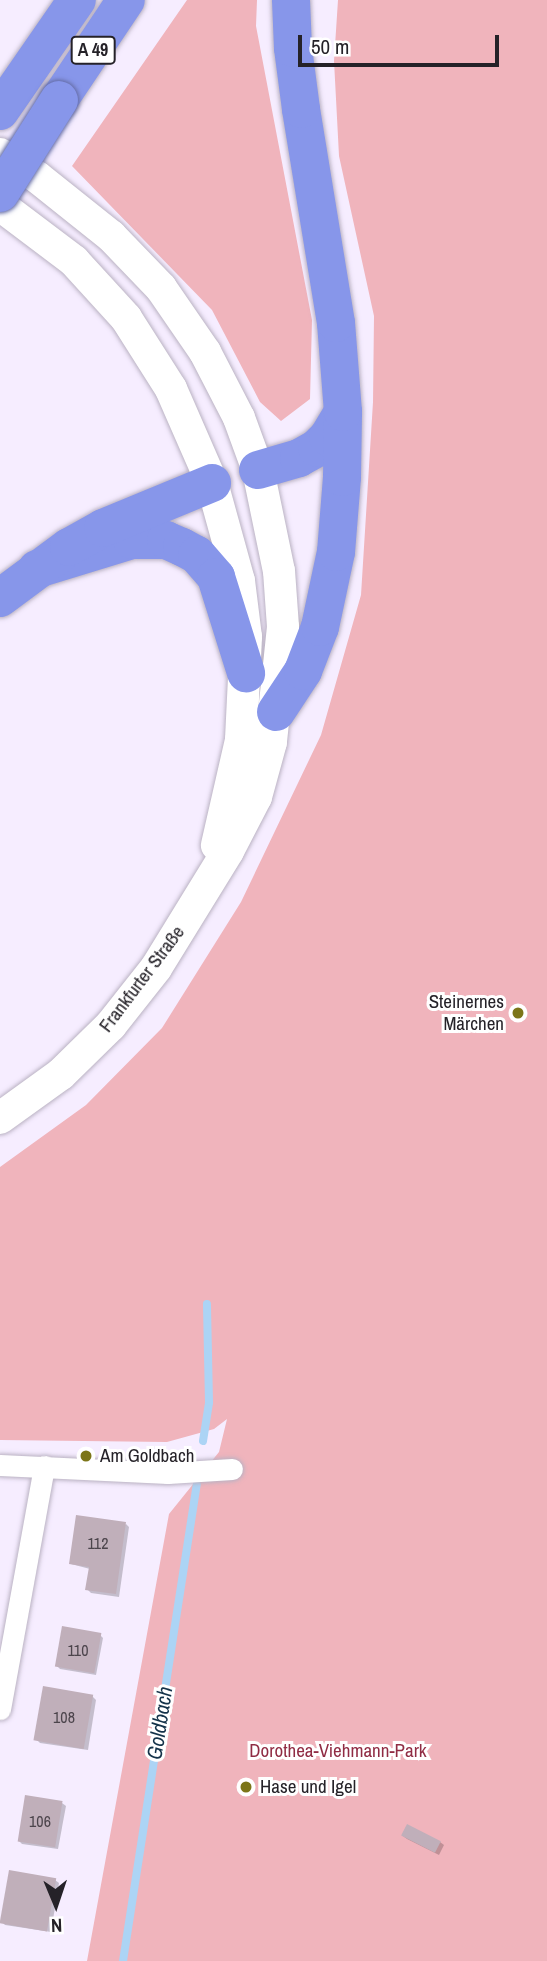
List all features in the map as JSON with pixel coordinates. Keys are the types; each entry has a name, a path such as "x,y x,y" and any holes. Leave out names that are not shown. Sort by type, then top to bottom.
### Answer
{"highway":[{"name":"A 49","path":"0,111 77,0"},
{"name":"A 49","path":"0,193 127,0"},
{"path":"276,712 313,651 328,599 337,540 343,412 336,323 301,109 293,48 291,0"},
{"path":"258,470 299,458 317,448 328,437 343,412"},
{"path":"0,598 37,569 103,528 212,484"},
{"path":"37,569 132,540 166,540 182,547 197,555 216,577 246,673"}],"main road":[{"path":"0,153 78,208 161,288 184,318 225,387 258,470 279,571 283,627 276,712 256,797 228,851 206,883"},
{"path":"0,205 74,261 126,318 171,389 212,484 239,581 246,673 235,774 206,883"},
{"path":"212,484 258,470"},
{"name":"Frankfurter Straße","path":"0,1118 61,1074 111,1025 156,968 206,883"}],"street":[{"path":"0,1465 168,1473 232,1469"},
{"path":"0,1709 44,1466"}],"green space":[{"path":"187,0 257,0 256,26 312,320 310,399 281,421 260,402 212,310 72,166"},
{"name":"Dorothea-Viehmann-Park","path":"338,0 547,0 547,1961 87,1961 169,1514 219,1452 227,1419 214,1429 167,1442 0,1440 0,1167 86,1105 162,1028 241,902 321,735 361,595 373,402 374,316 339,156 334,61"}],"building":[{"path":"76,1515 126,1522 116,1594 85,1590 89,1567 69,1564"},
{"path":"62,1626 101,1633 94,1673 55,1666"},
{"path":"43,1686 93,1695 84,1749 33,1740"},
{"path":"25,1795 63,1801 55,1847 18,1841"},
{"path":"407,1824 441,1841 435,1853 401,1836"},
{"path":"9,1870 56,1878 47,1932 0,1923"}],"waterway":[{"path":"203,1441 209,1402 207,1304"},
{"name":"Goldbach","path":"123,1961 197,1485"}],"place":[{"name":"Steinernes Märchen","path":"518,1013"},
{"name":"Am Goldbach","path":"86,1456"},
{"name":"Hase und Igel","path":"246,1787"}]}
